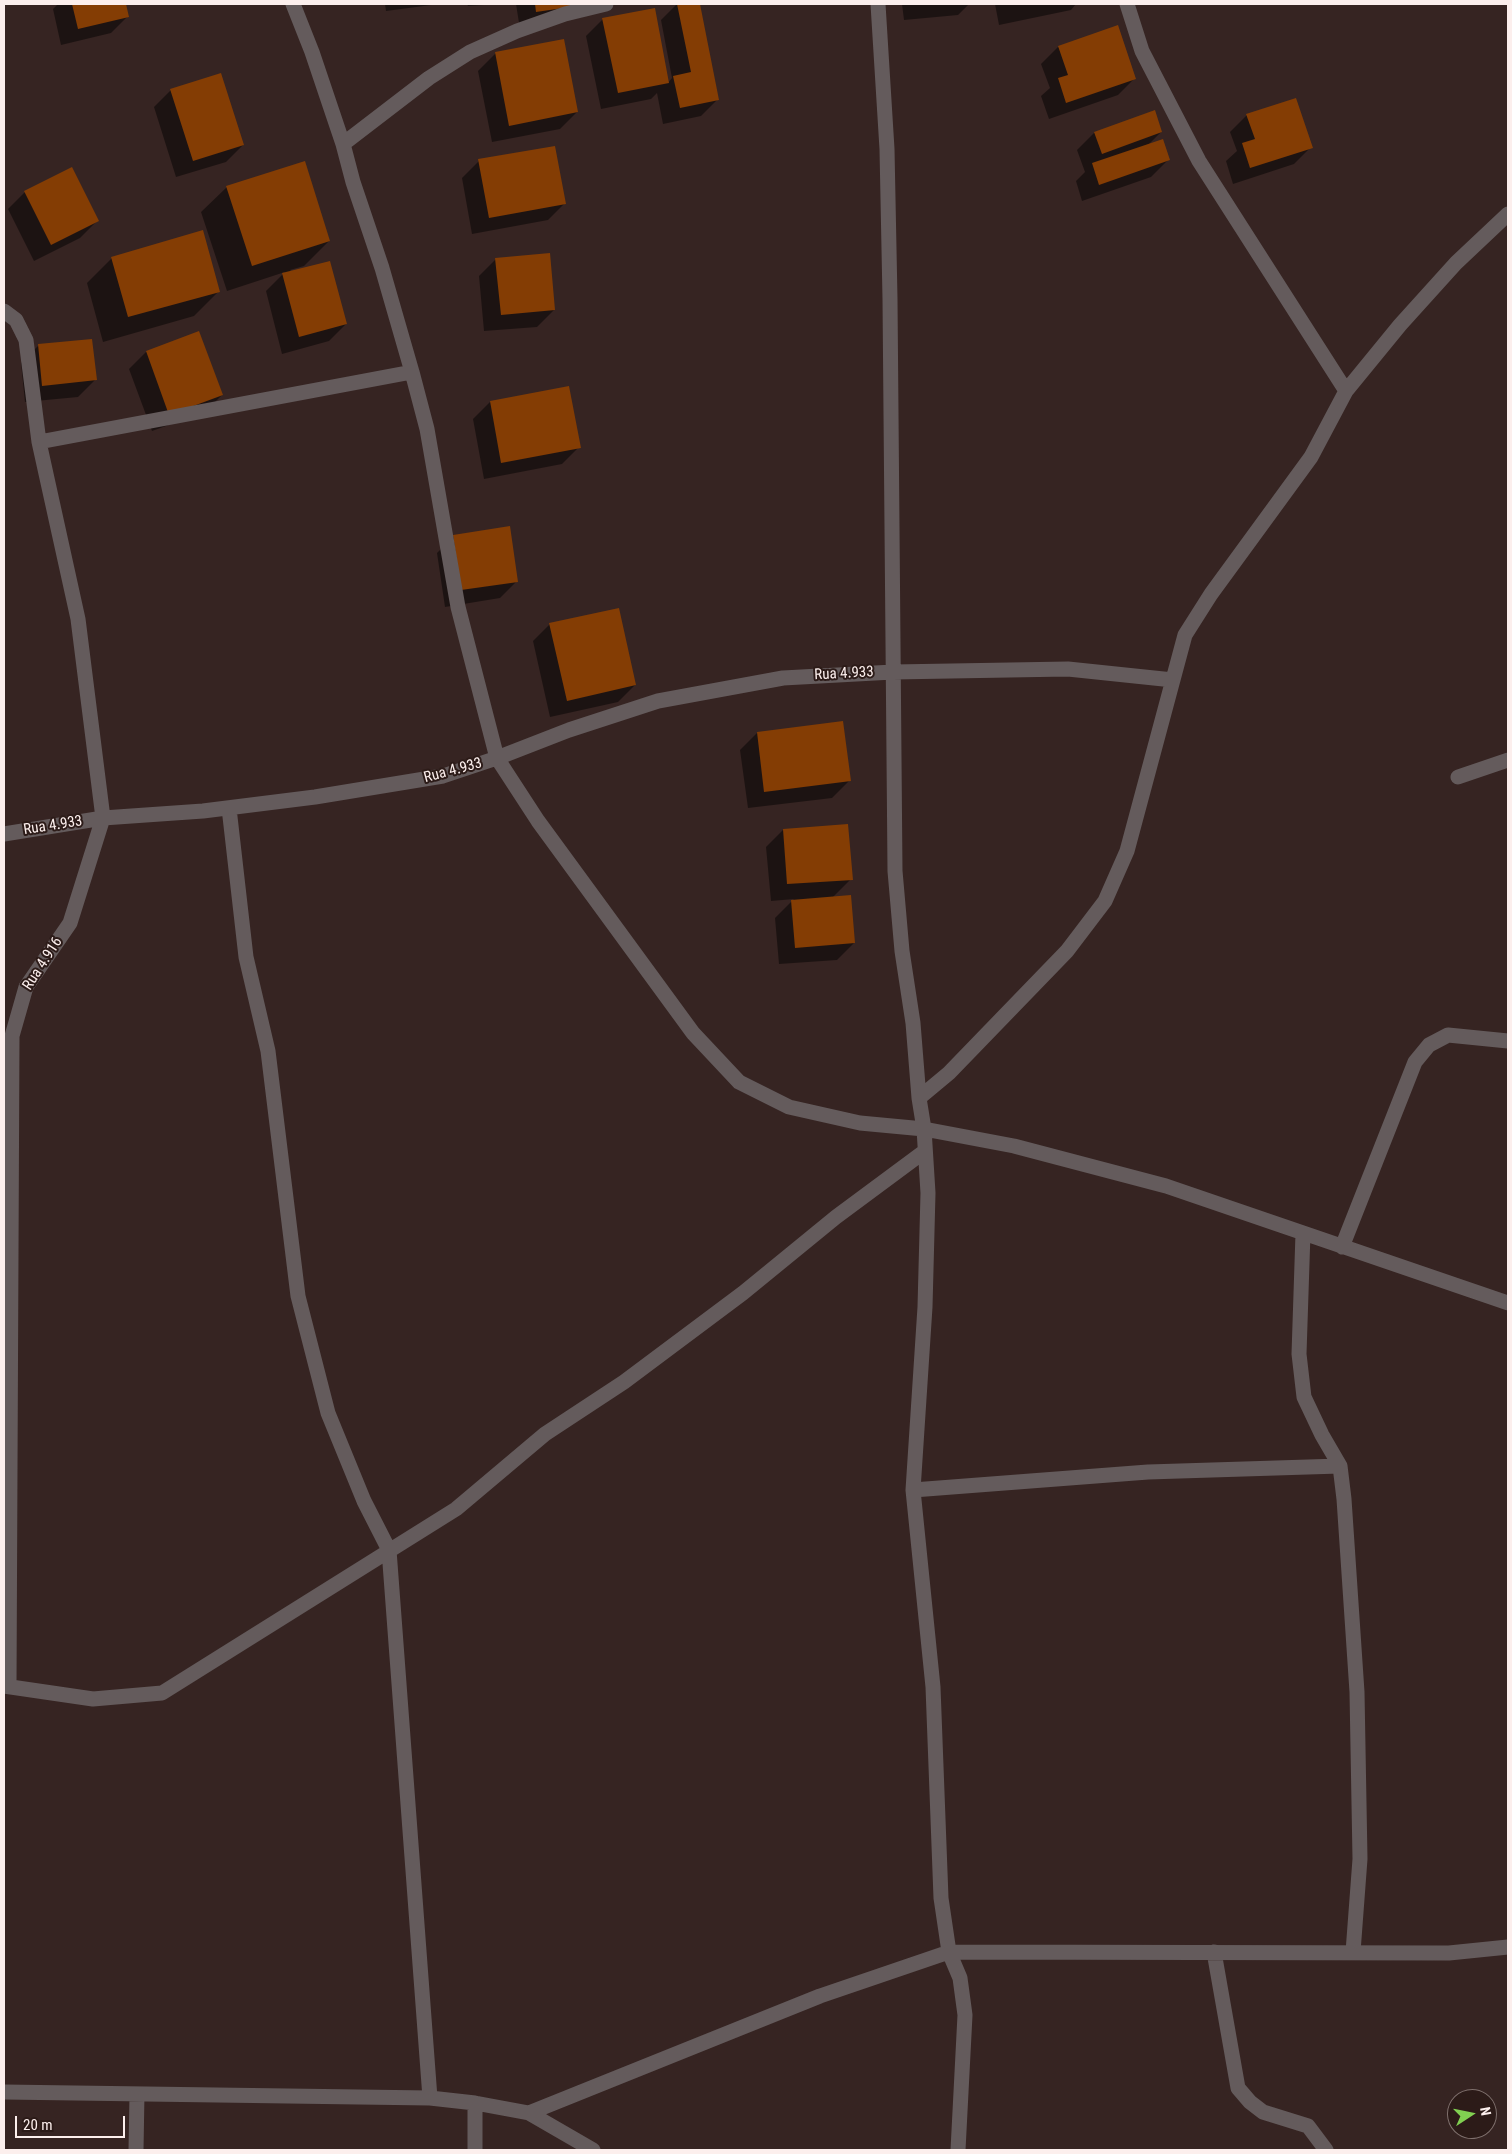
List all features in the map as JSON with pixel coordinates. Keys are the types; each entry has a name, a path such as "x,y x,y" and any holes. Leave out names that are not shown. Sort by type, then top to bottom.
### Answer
{"street":[{"path":"293,4 312,52 343,144 353,182 382,268 428,428 458,607 497,758 561,852 692,1033 739,1082 789,1107 860,1123 924,1129 1014,1146 1166,1186 1508,1303"},
{"path":"343,144 429,78 470,52 517,31 565,14 606,4"},
{"path":"878,4 887,148 895,871 902,951 913,1023 919,1098 924,1129 928,1193 925,1307 913,1490 933,1687 941,1898 949,1952 960,1978 965,2015 958,2150"},
{"path":"1128,4 1142,51 1199,161 1346,391"},
{"path":"919,1098 949,1073 1067,951 1105,901 1127,851 1185,635 1211,594 1310,457 1346,391 1400,325 1456,263 1508,214"},
{"path":"4,312 16,320 26,340 39,442 78,620 103,818"},
{"path":"39,442 412,372"},
{"name":"Rua 4.933","path":"4,834 103,818 229,808 315,797 443,776 497,758 568,730 658,701 784,678 893,672 1068,669 1173,680"},
{"path":"1458,777 1508,760"},
{"path":"229,808 246,957 268,1052 298,1296 328,1413 364,1501 389,1550 430,2098"},
{"name":"Rua 4.916","path":"6,1686 7,1322 12,1036 26,987 70,923 103,818"},
{"path":"1342,1247 1415,1062 1429,1045 1448,1035 1508,1041"},
{"path":"6,1686 93,1700 162,1693 456,1509 545,1434 624,1382 742,1293 836,1217 925,1151"},
{"path":"1303,1233 1299,1354 1304,1397 1322,1435 1340,1466 1344,1499 1357,1692 1360,1859 1353,1952"},
{"path":"913,1490 1148,1472 1340,1466"},
{"path":"529,2114 820,1996 949,1952 1450,1953 1508,1948"},
{"path":"1214,1952 1238,2088 1250,2102 1263,2112 1308,2126 1326,2150"},
{"path":"4,2092 430,2098 475,2103 529,2114 593,2150"},
{"path":"136,2150 137,2094"},
{"path":"475,2103 475,2150"}],"building":[{"path":"72,4 126,4 129,17 78,29"},
{"path":"535,4 583,4 584,5 536,12"},
{"path":"677,4 700,4 719,100 680,108 673,76 691,72"},
{"path":"655,8 669,83 618,93 602,18"},
{"path":"1118,25 1136,79 1066,103 1058,78 1068,75 1058,46"},
{"path":"564,39 578,112 509,126 495,52"},
{"path":"221,73 244,145 193,161 170,89"},
{"path":"1296,98 1313,148 1250,168 1242,143 1255,139 1246,114"},
{"path":"1155,110 1162,132 1102,154 1094,132"},
{"path":"1163,139 1170,160 1099,185 1092,163"},
{"path":"555,146 566,204 489,218 478,159"},
{"path":"305,161 330,241 252,266 226,186"},
{"path":"72,167 99,221 51,245 24,191"},
{"path":"203,230 220,292 128,317 111,257"},
{"path":"550,253 555,310 501,315 495,258"},
{"path":"330,261 347,324 299,337 282,273"},
{"path":"199,331 223,395 169,415 146,351"},
{"path":"92,339 97,380 42,386 38,344"},
{"path":"569,386 581,448 501,463 490,401"},
{"path":"510,526 518,582 461,590 453,535"},
{"path":"619,608 636,685 567,701 549,623"},
{"path":"843,721 851,781 764,792 757,732"},
{"path":"848,824 853,880 787,884 783,829"},
{"path":"851,895 855,943 795,948 791,900"}]}
